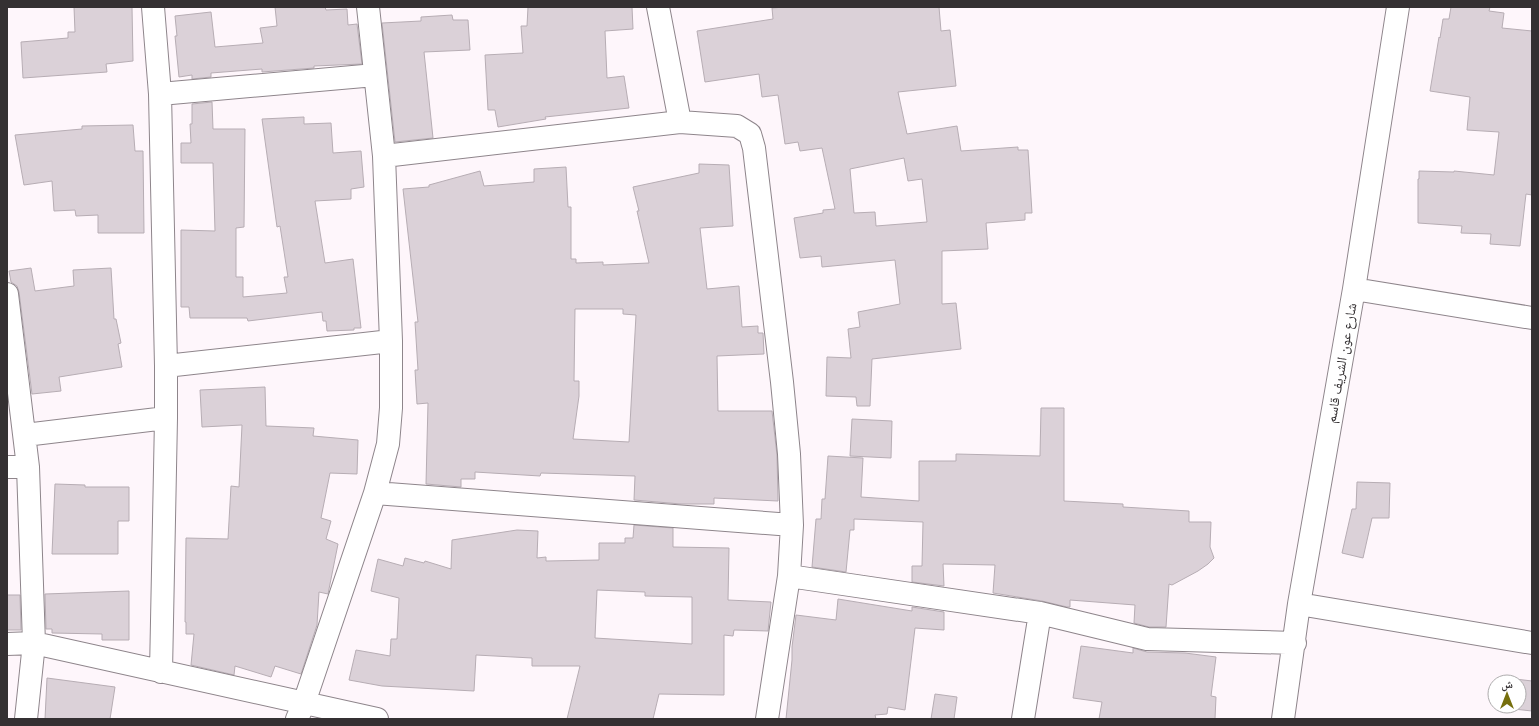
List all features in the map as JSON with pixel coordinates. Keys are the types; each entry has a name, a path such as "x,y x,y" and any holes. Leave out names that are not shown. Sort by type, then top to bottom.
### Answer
{"street":[{"path":"153,7 160,94 166,366 161,672"},
{"path":"301,711 375,493 388,444 391,408 391,341 384,156 368,7"},
{"path":"658,7 680,122"},
{"name":"شارع عون الشريف قاسم","path":"1283,719 1295,643 1299,604 1354,289 1398,7"},
{"path":"160,94 375,75"},
{"path":"384,156 680,122 737,126 750,134 754,148 782,382 789,454 792,525 789,576 767,719"},
{"path":"1354,289 1532,318"},
{"path":"7,294 28,467 34,643 26,719"},
{"path":"166,366 391,341"},
{"path":"24,435 166,418"},
{"path":"7,467 28,467"},
{"path":"375,493 792,525"},
{"path":"789,576 1040,613 1147,639 1295,643"},
{"path":"1299,604 1532,643"},
{"path":"1023,719 1040,613"},
{"path":"7,644 34,643 161,672 301,711 377,719"}],"building":[{"path":"74,7 132,7 133,61 106,64 107,72 23,78 21,42 68,38 68,32 75,32"},
{"path":"275,7 325,7 326,10 347,9 348,25 357,24 362,64 314,66 314,68 262,72 262,69 211,73 211,77 192,79 192,75 179,77 175,36 177,36 175,16 211,12 215,47 263,43 260,28 277,26"},
{"path":"528,7 632,7 633,29 605,31 607,78 624,76 629,108 545,117 546,119 498,127 495,110 488,110 485,55 523,53 521,26 527,26"},
{"path":"939,7 941,31 950,30 956,86 898,92 907,134 957,126 961,151 1018,147 1018,150 1028,150 1032,213 1025,213 1025,220 986,223 988,249 942,251 942,304 956,303 961,349 872,359 870,406 857,406 856,397 826,396 827,357 851,358 848,329 860,327 858,312 900,304 895,260 822,267 821,256 800,258 794,218 823,213 823,210 835,209 822,148 800,151 798,142 785,144 778,95 762,97 759,74 705,82 697,31 773,19 772,8","holes":["904,158 908,181 922,179 927,222 876,226 875,212 854,213 850,169"]},
{"path":"1451,7 1490,7 1489,11 1504,13 1502,28 1532,31 1532,195 1526,194 1520,246 1490,244 1491,234 1461,233 1462,226 1418,223 1419,171 1454,171 1494,175 1499,132 1467,130 1470,97 1430,91 1443,19 1449,19"},
{"path":"452,15 453,20 468,20 470,50 424,52 433,138 395,142 382,23 421,21 421,17"},
{"path":"212,102 213,129 245,129 244,227 236,228 236,277 243,277 243,297 287,293 284,277 288,277 280,226 277,227 262,119 304,117 304,124 331,123 333,153 361,151 364,187 351,189 351,199 315,201 325,263 353,259 361,328 354,328 354,330 327,331 326,321 323,321 322,312 248,321 247,318 190,318 189,307 181,307 181,230 215,231 213,163 181,163 181,143 191,143 190,124 192,124 192,104"},
{"path":"133,125 135,151 143,151 144,233 98,233 98,215 76,216 75,210 54,211 52,181 24,185 15,135 82,129 82,126"},
{"path":"699,164 729,165 733,226 700,228 707,289 739,286 742,327 758,326 758,333 763,333 764,354 717,356 718,411 772,411 777,455 778,501 714,498 714,504 681,504 634,500 635,476 541,473 540,476 475,472 475,479 461,479 461,487 426,484 428,403 417,404 415,370 418,370 415,322 418,322 403,189 429,187 429,185 480,171 484,186 534,182 534,169 566,167 568,207 571,207 571,259 576,259 576,263 603,262 603,265 649,263 633,187 699,173","holes":["575,309 623,309 623,314 636,315 629,442 573,439 579,396 579,381 574,381"]},
{"path":"31,268 35,291 74,286 73,270 111,268 114,319 116,319 121,343 118,344 122,367 59,377 61,391 32,394 19,292 17,286 11,282 9,271"},
{"path":"265,387 266,426 314,428 313,436 358,440 357,474 330,473 321,518 331,521 326,539 338,544 328,594 319,592 317,625 301,674 275,666 271,677 235,666 234,675 191,665 194,634 186,634 185,622 186,538 228,539 231,486 239,487 242,425 202,427 200,390"},
{"path":"1041,408 1064,408 1064,501 1123,504 1123,507 1189,511 1189,522 1211,522 1210,547 1214,558 1198,571 1172,585 1169,584 1166,627 1149,627 1134,623 1135,605 1070,600 1070,607 1067,607 1042,601 993,593 995,565 943,564 944,586 912,582 912,566 922,566 923,522 854,519 854,530 850,530 846,572 812,567 816,519 821,519 822,499 825,499 828,456 863,458 861,497 919,501 919,461 956,461 956,454 1040,456"},
{"path":"852,419 892,421 891,458 850,456"},
{"path":"1357,482 1390,483 1389,518 1372,518 1363,558 1342,553 1352,509 1356,509"},
{"path":"55,484 85,485 85,487 129,487 129,521 118,521 118,554 52,554"},
{"path":"634,525 673,528 673,547 729,548 728,600 771,602 768,631 734,630 733,636 724,635 724,695 659,694 653,719 567,719 580,666 532,666 532,658 476,655 474,691 382,686 349,680 356,650 390,656 391,639 397,639 399,598 371,591 378,559 403,566 405,558 424,563 425,561 451,569 452,540 517,530 538,531 537,558 546,557 546,561 599,560 599,543 625,543 625,538 633,538","holes":["597,590 645,592 645,596 692,597 692,644 595,638"]},
{"path":"129,591 129,640 102,640 102,634 52,633 52,629 46,629 45,594"},
{"path":"7,595 20,595 21,630 7,630"},
{"path":"838,599 912,611 912,607 944,612 944,630 915,628 905,710 888,707 887,714 875,715 876,719 786,719 796,615 836,620"},
{"path":"1081,646 1133,653 1133,648 1147,652 1185,653 1216,657 1211,696 1216,697 1215,719 1099,719 1102,702 1073,698"},
{"path":"47,678 115,687 110,719 45,719"},
{"path":"1527,680 1532,681 1532,711 1527,710"},
{"path":"935,694 957,697 954,719 931,719"}]}
